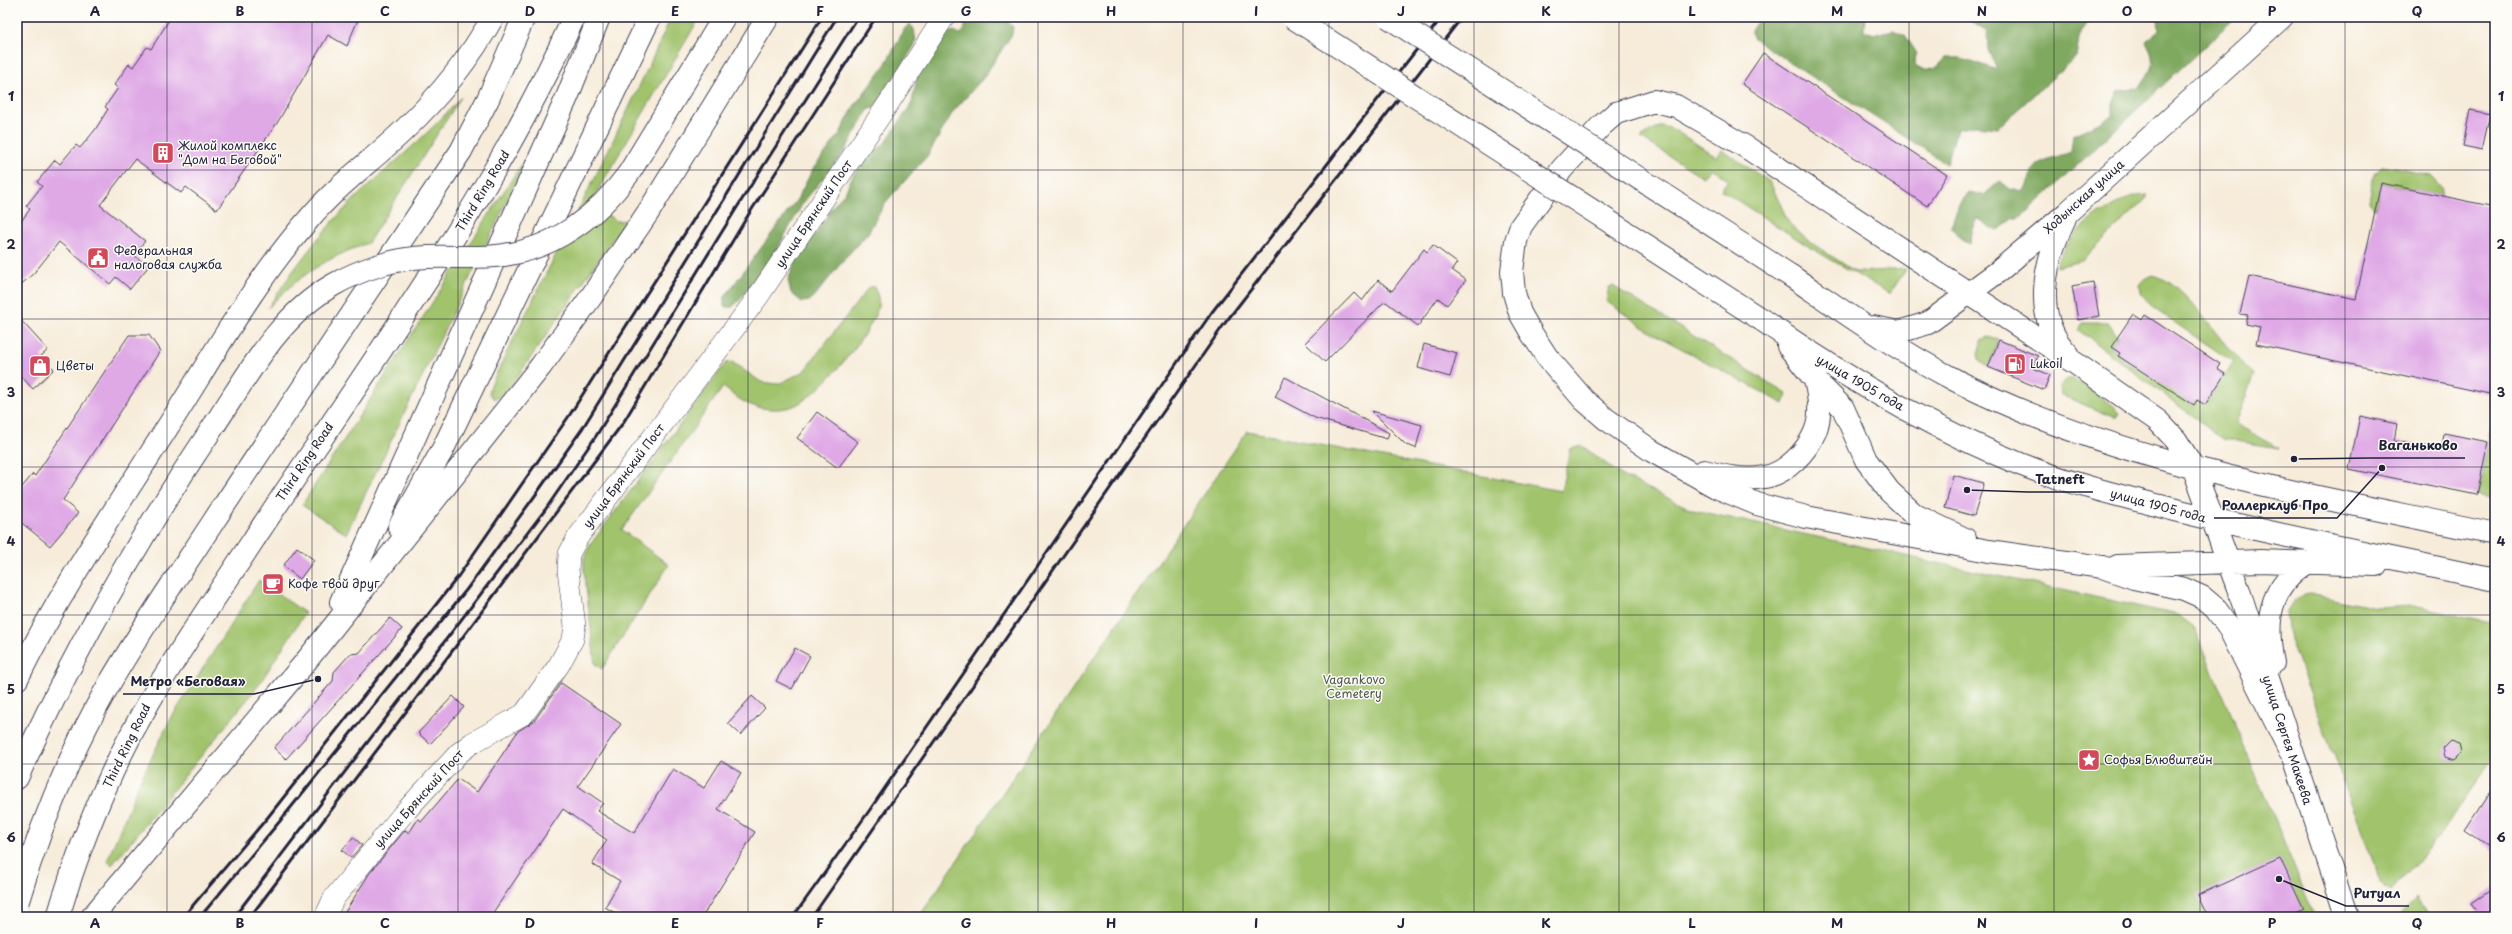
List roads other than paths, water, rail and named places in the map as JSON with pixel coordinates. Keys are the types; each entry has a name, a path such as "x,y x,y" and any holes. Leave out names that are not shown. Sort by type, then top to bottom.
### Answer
{"main road":[{"path":"17,679 60,598 261,281 302,226 333,192 403,131 434,99 482,36 492,17"},
{"path":"17,904 53,800 88,724 130,651 219,513 461,151 488,99 524,17"},
{"name":"Third Ring Road","path":"58,917 84,841 129,739 169,668 485,189 522,124 574,17"},
{"path":"303,665 335,614 353,579 568,95 599,17"},
{"path":"342,615 382,556 442,449 627,69 650,17"},
{"path":"17,778 48,708 114,584 144,532 267,345 283,326 298,310 334,284 378,266 402,260 427,257 489,257 521,251 560,237 588,217 616,191 629,173 724,17"},
{"path":"92,917 303,665 515,399 591,297 649,211 768,17"},
{"path":"1292,17 1762,320 1794,352 1815,380 1843,408 1866,460 1902,504 1931,523 1989,551"},
{"path":"1388,17 1791,276 1864,326 1956,380 2012,406 2109,442 2193,467 2495,534"},
{"name":"Ходынская улица","path":"1864,326 1899,332 1928,323 1999,271 2067,213 2282,17"},
{"path":"2075,363 1746,147 1676,106 1654,101 1616,113 1562,169 1521,226 1516,241 1512,271 1514,293 1520,312 1547,357 1584,400 1631,438 1716,487 1757,504 1814,519 1989,551 2102,567 2228,562 2307,563 2445,569"},
{"path":"2067,213 2051,252 2045,284 2045,304 2051,330 2061,347 2075,363"},
{"name":"улица 1905 года","path":"1762,320 1813,355 1954,435 2022,464 2105,492 2213,520 2495,580"},
{"name":"улица Сергея Макеева","path":"2075,363 2158,421 2176,440 2193,467 2228,562 2290,751 2347,917"},
{"path":"1674,463 1722,476 1747,478 1778,474 1792,463 1815,432 1820,398 1815,380"},
{"path":"2290,751 2269,641 2268,622 2275,600 2285,582 2294,572 2307,563"},
{"path":"2102,567 2134,578 2184,589 2202,598 2215,608 2228,626 2290,751"}],"street":[{"name":"улица Брянский Пост","path":"325,917 334,898 403,814 459,753 472,743 524,714 559,665 568,651 574,633 568,570 569,554 578,538 757,298 890,101 940,23"}],"railway":[{"path":"183,917 268,817 457,578 569,416 822,17"},
{"path":"200,917 280,821 467,589 534,497 582,429 837,17"},
{"path":"234,917 545,510 596,436 736,209 858,17"},
{"path":"250,917 623,423 747,217 876,17"},
{"path":"793,917 869,811 1212,312 1442,17"},
{"path":"812,917 1225,323 1462,17"}],"place":[{"name":"Жилой комплекс \"Дом на Беговой\"","path":"163,153"},
{"name":"Федеральная налоговая служба","path":"98,258"},
{"name":"Lukoil","path":"2015,364"},
{"name":"Цветы","path":"40,366"},
{"name":"Ваганьково","path":"2294,459"},
{"name":"Роллерклуб Про","path":"2382,468"},
{"name":"Tatneft","path":"1967,490"},
{"name":"Кофе твой друг","path":"273,584"},
{"name":"Метро «Беговая»","path":"318,679"},
{"name":"Софья Блювштейн","path":"2089,760"},
{"name":"Ритуал","path":"2279,879"}],"park label":[{"name":"Vagankovo Cemetery","path":"1354,687"}]}
